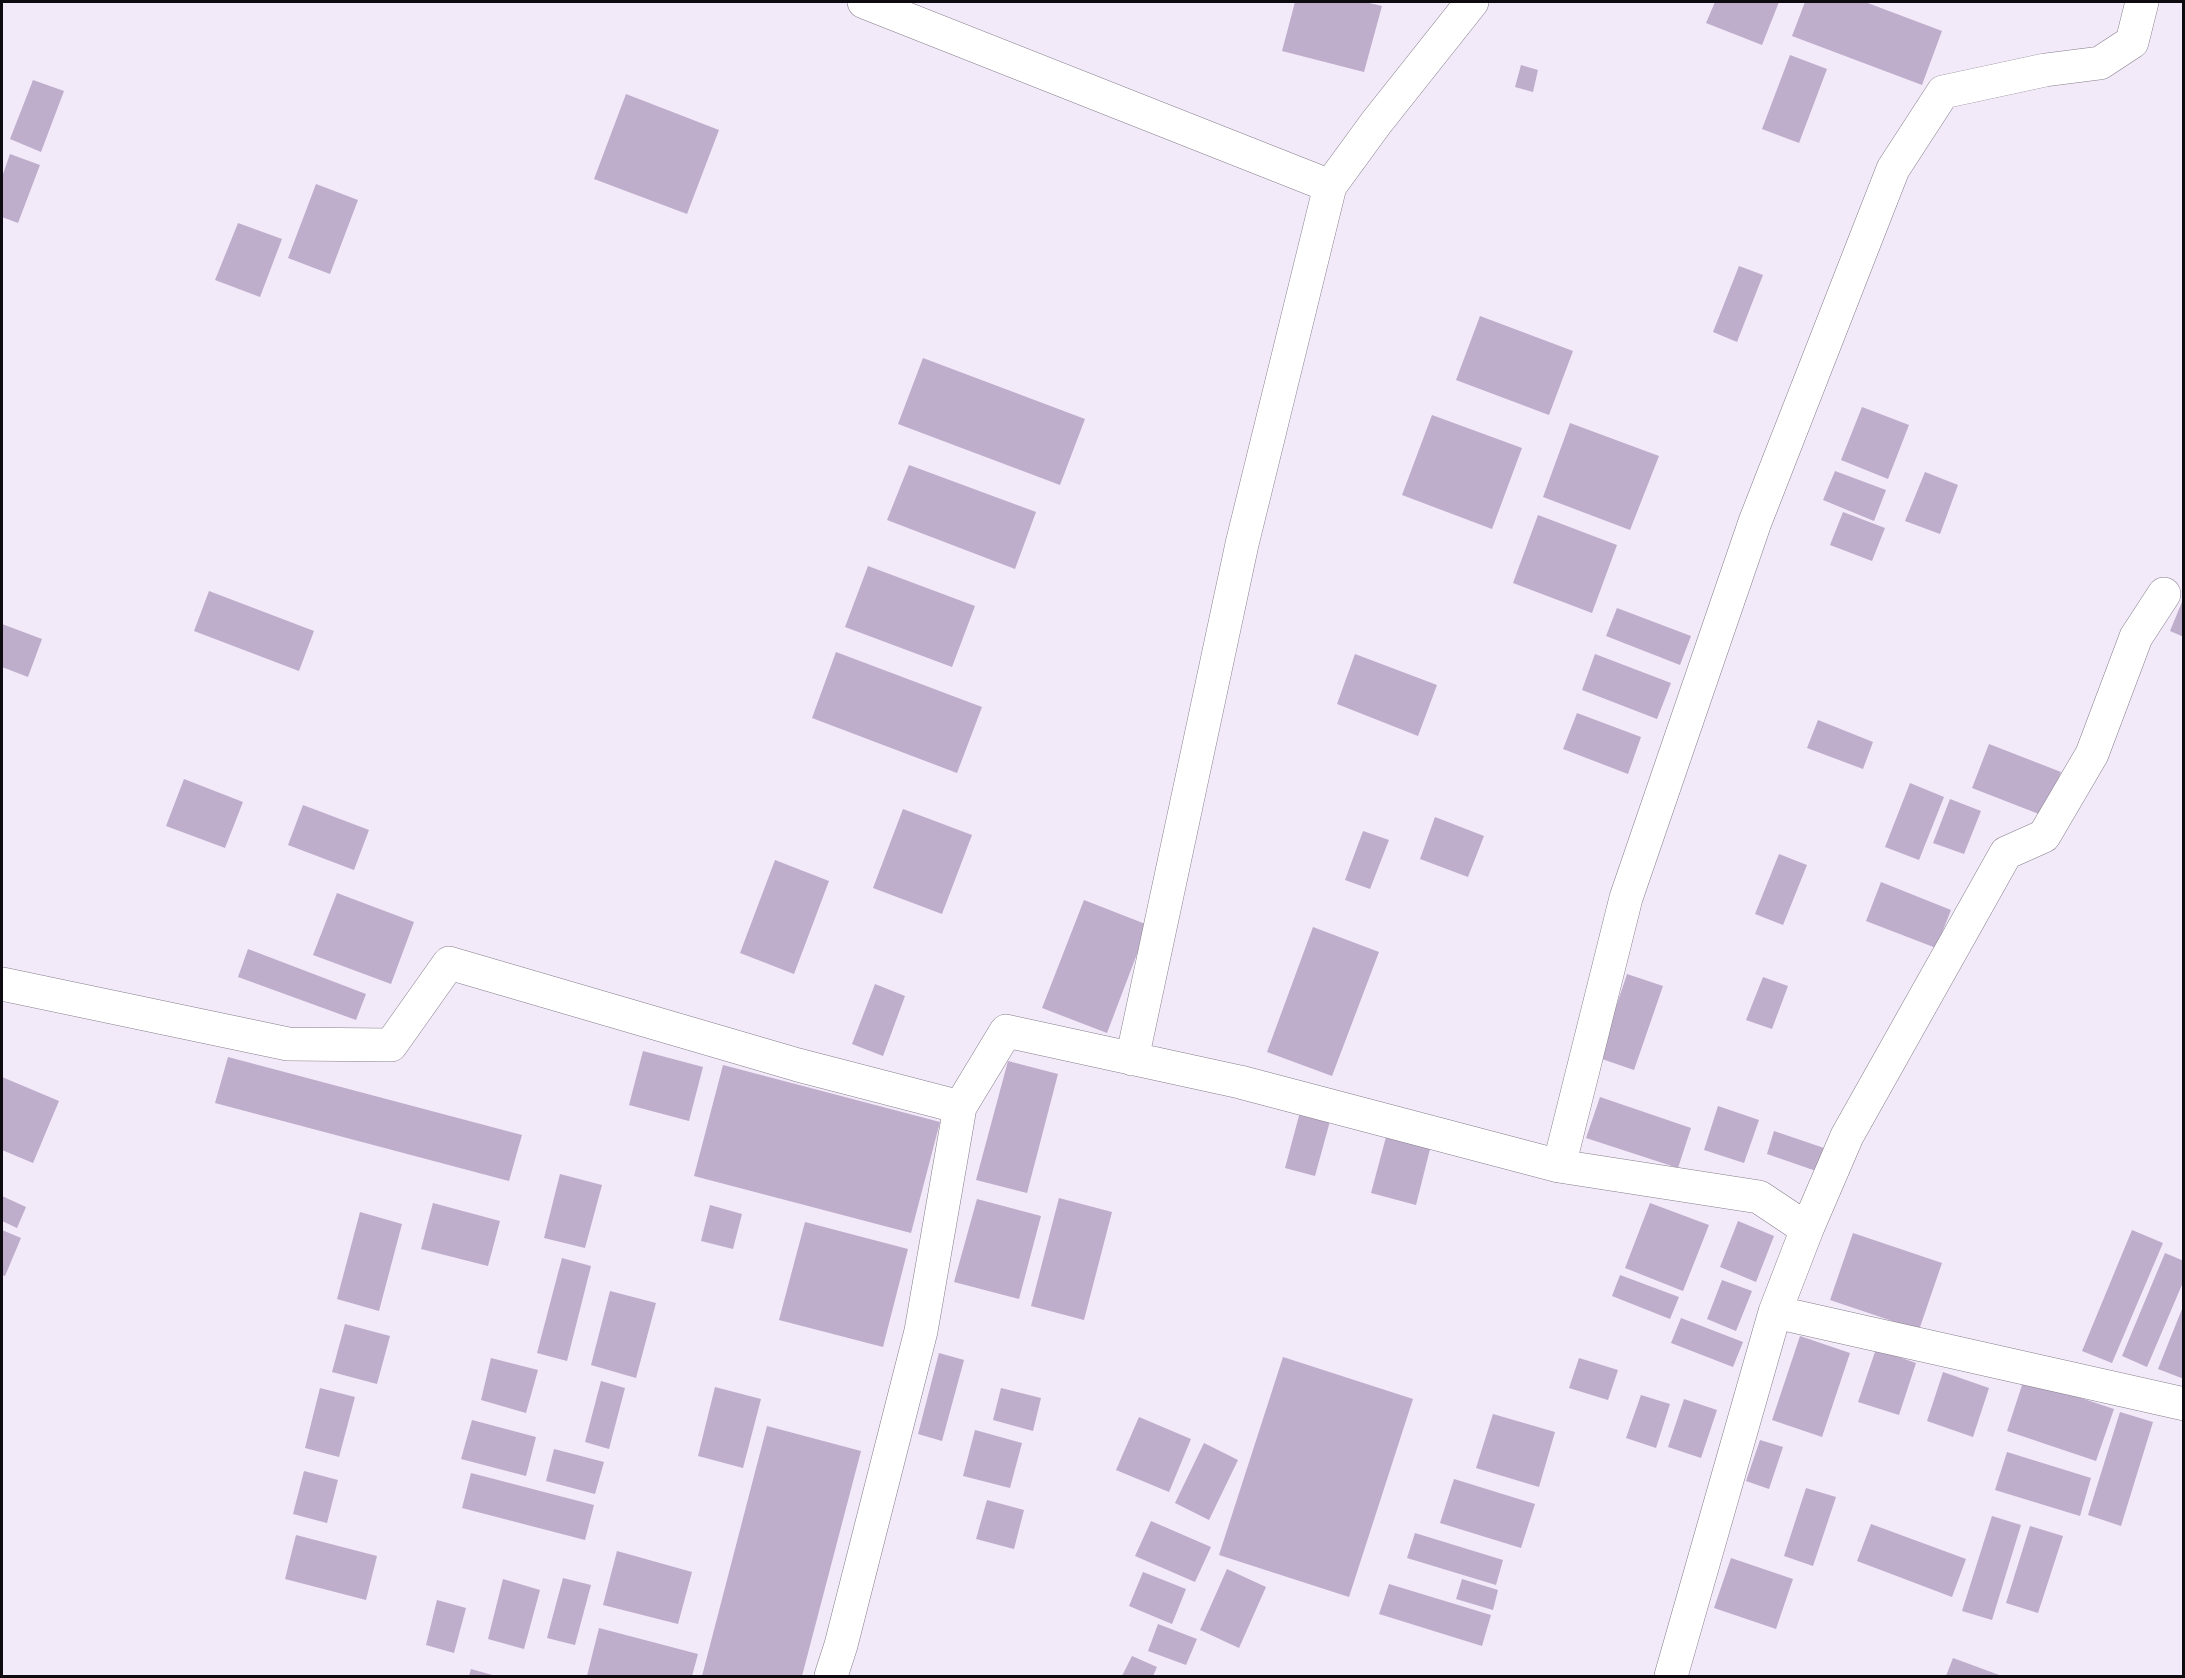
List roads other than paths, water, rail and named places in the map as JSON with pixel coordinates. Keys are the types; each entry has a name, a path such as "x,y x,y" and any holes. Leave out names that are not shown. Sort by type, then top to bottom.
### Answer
{"street":[{"path":"864,2 1330,186"},
{"path":"1132,1059 1242,544 1330,186 1376,123 1472,2"},
{"path":"1559,1166 1626,898 1755,522 1893,169 1944,92 2045,70 2100,63 2132,42 2142,2"},
{"path":"1671,1677 1775,1312 1807,1229 1848,1136 2006,854 2044,836 2092,754 2136,637 2164,594"},
{"path":"2,984 288,1044 391,1046 449,963 798,1065 960,1107"},
{"path":"831,1677 921,1331 960,1107 1006,1031 1240,1082 1559,1166 1759,1197 1807,1229"},
{"path":"1775,1312 2184,1404"}]}
